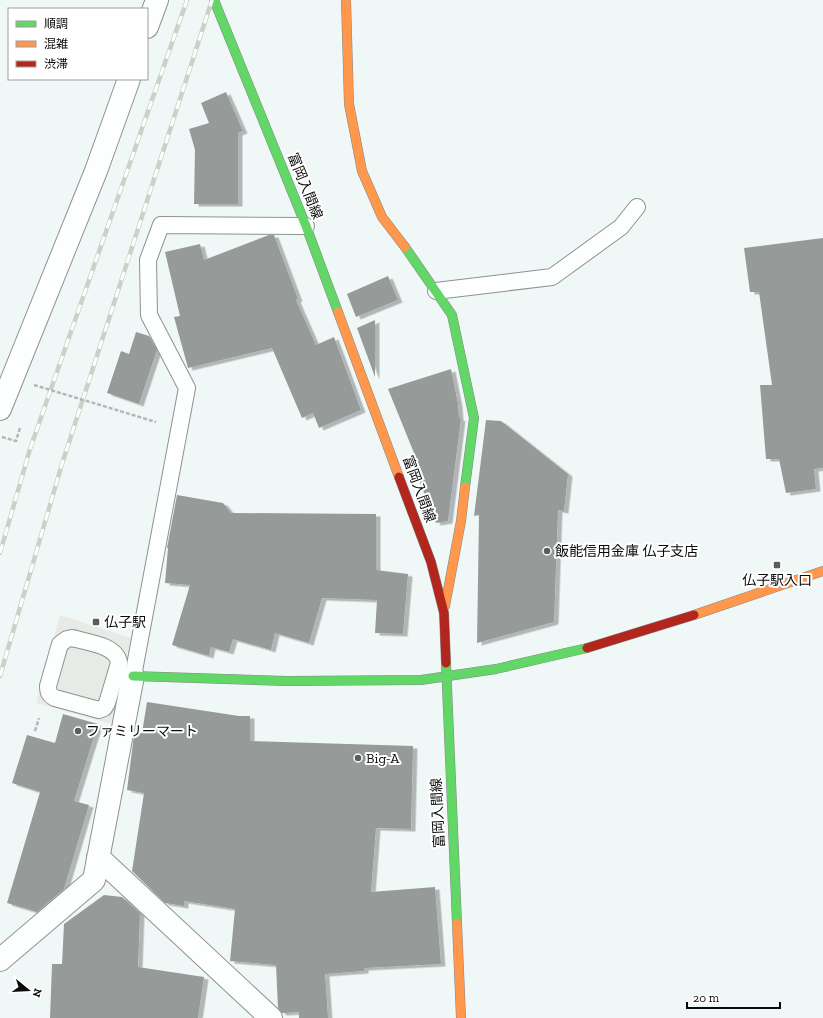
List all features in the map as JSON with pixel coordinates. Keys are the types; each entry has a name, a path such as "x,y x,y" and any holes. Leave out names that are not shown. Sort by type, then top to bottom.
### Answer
{"street":[{"path":"148,24 157,0"},
{"name":"富岡入間線","path":"214,0 306,226 432,562 444,613 461,1018"},
{"path":"346,0 349,104 362,171 382,217 452,315 474,418 461,521 444,613"},
{"path":"0,409 6,377 96,171 129,80"},
{"path":"0,960 94,880 124,675 297,681 380,681 446,678 508,668 574,652 823,571"},
{"path":"98,857 271,1018"}],"lane":[{"path":"436,291 552,277 621,227 637,207"},
{"path":"124,675 115,652 72,638 60,644 48,686 48,691 51,696 55,698 99,710 104,708 124,675 187,388 149,315 148,260 161,225 306,226"}],"path":[{"path":"34,385 156,422"},
{"path":"0,436 16,441"}],"shaded area":[{"path":"60,615 131,638 111,724 36,703"}],"building":[{"path":"226,92 243,131 238,133 238,204 194,204 195,150 189,129 209,123 201,103"},
{"path":"269,235 274,235 298,299 296,300 316,345 334,337 361,410 319,428 313,413 302,418 272,348 188,368 174,317 180,316 165,252 200,244 204,260"},
{"path":"823,238 823,468 814,469 816,489 786,493 779,459 766,459 760,385 772,385 759,292 750,292 744,248"},
{"path":"388,276 398,300 356,317 347,294"},
{"path":"375,320 375,377 357,328"},
{"path":"136,332 149,336 157,350 139,404 107,393 121,351 129,354"},
{"path":"451,369 458,404 459,418 461,419 448,521 436,523 419,480 425,480 388,389"},
{"path":"486,420 501,421 568,474 564,511 558,510 554,622 477,643 479,515 474,516"},
{"path":"177,495 223,503 231,513 376,514 376,570 408,574 403,634 375,633 377,600 322,598 309,643 275,633 271,650 233,639 229,652 211,647 209,656 172,645 190,585 165,583 167,548"},
{"path":"147,702 239,716 250,716 250,741 413,746 411,829 376,828 371,892 435,887 441,964 364,968 364,971 325,974 328,1018 299,1018 299,1012 282,1013 278,1008 276,965 230,961 235,909 184,901 184,906 165,903 132,871 144,793 127,790 134,735 138,736 139,733 142,733"},
{"path":"63,714 98,724 74,801 89,805 64,889 37,912 7,903 40,792 12,783 27,735 55,743"},
{"path":"104,895 122,897 140,913 138,967 204,977 198,1018 50,1018 52,964 62,964 64,924"}],"railway":[{"path":"0,553 30,449 187,0"},
{"path":"0,676 62,464 212,0"}],"traffic: fast":[{"path":"214,0 306,226 338,312"},
{"path":"405,247 452,315 474,418 465,487"},
{"path":"133,676 287,681 421,680 496,669 587,648"},
{"path":"446,663 457,923"}],"traffic: slow":[{"path":"346,0 349,104 362,171 382,217 405,247"},
{"path":"338,312 399,477"},
{"path":"445,606 461,521 465,487"},
{"path":"694,615 823,571"},
{"path":"457,923 461,1018"}],"traffic: jam":[{"path":"399,477 431,562 444,613 446,663"},
{"path":"587,648 694,615"}],"place":[{"name":"飯能信用金庫 仏子支店","path":"547,551"},
{"name":"仏子駅入口","path":"777,565"},
{"name":"仏子駅","path":"96,622"},
{"name":"ファミリーマート","path":"78,731"},
{"name":"Big-A","path":"358,758"}]}
